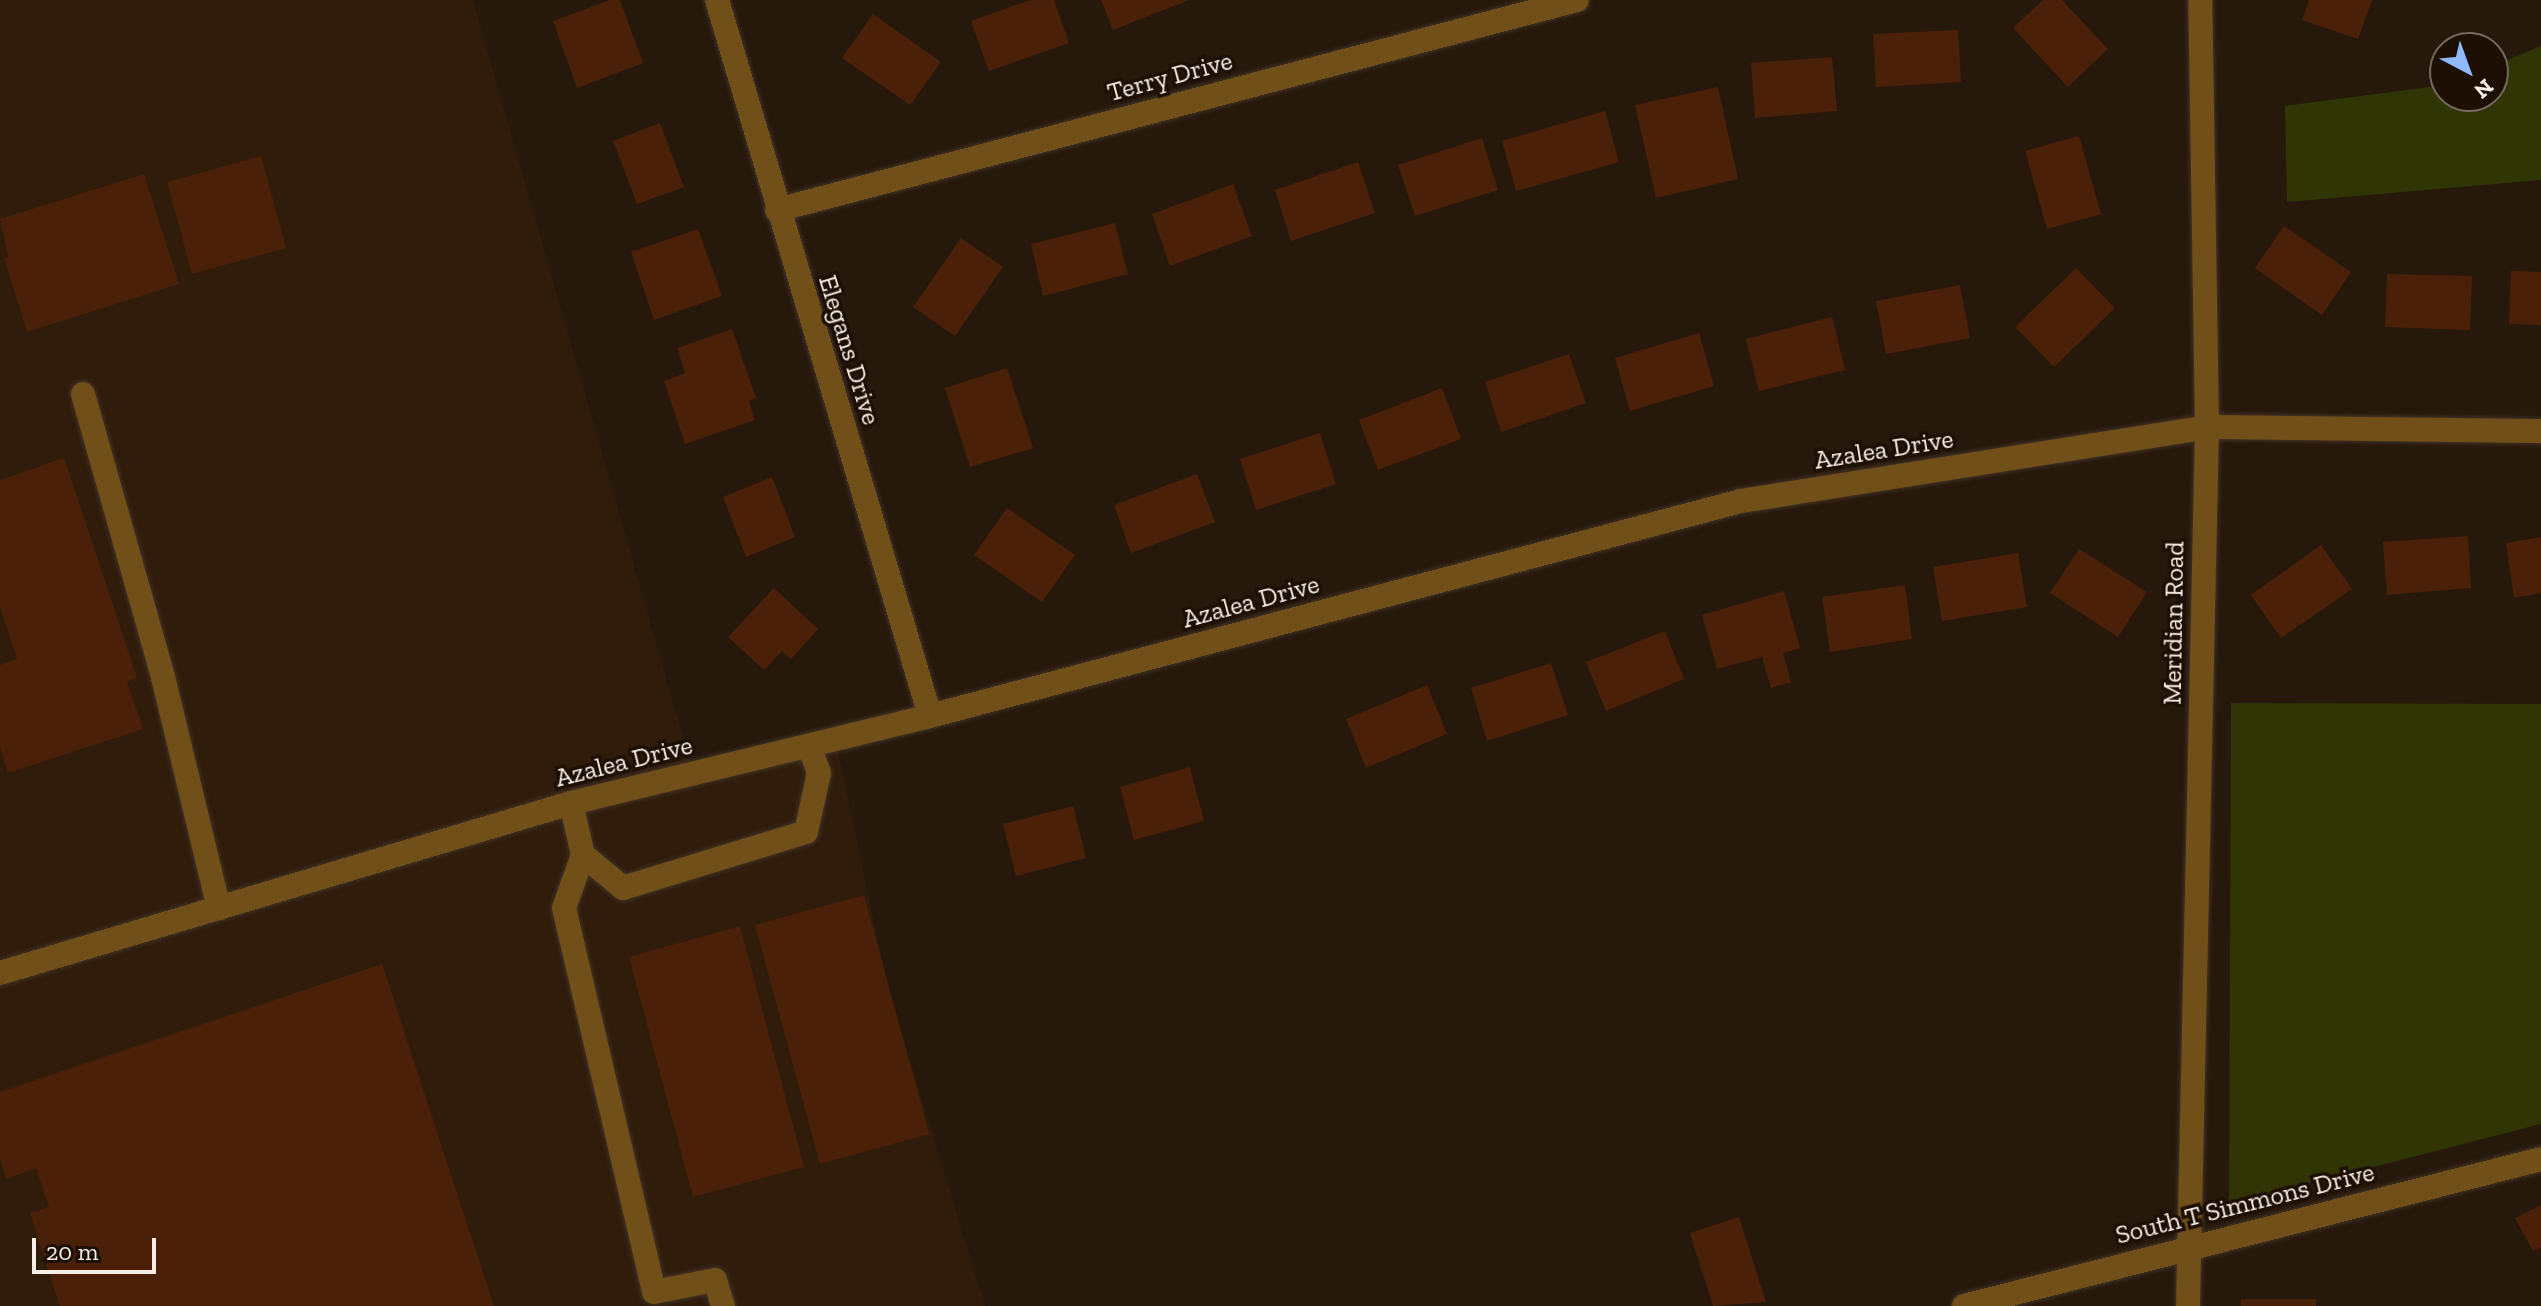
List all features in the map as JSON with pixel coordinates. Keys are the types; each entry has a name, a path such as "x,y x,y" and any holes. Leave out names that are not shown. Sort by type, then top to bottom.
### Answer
{"street":[{"name":"Elegans Drive","path":"717,0 930,716"},
{"name":"Terry Drive","path":"777,210 1577,0"},
{"name":"Meridian Road","path":"2188,1306 2207,427 2200,0"},
{"path":"83,394 163,677 219,908"},
{"name":"Azalea Drive","path":"0,973 571,803 930,716 1741,501 2207,427 2541,431"},
{"path":"583,855 623,888 806,832 819,773 809,746"},
{"path":"571,803 583,855 564,908 654,1292 715,1280 723,1306"},
{"name":"South T Simmons Drive","path":"1964,1306 2541,1159"}],"shaded area":[{"path":"0,0 473,0 691,766 835,736 887,985 985,1306 0,1306"}],"green space":[{"path":"2541,46 2541,180 2287,202 2285,106 2429,87 2429,112 2509,112 2509,59"},
{"path":"2231,703 2541,704 2541,1124 2229,1204"}],"building":[{"path":"610,0 620,0 643,63 577,88 553,21"},
{"path":"1030,0 1054,0 1069,43 989,71 971,21"},
{"path":"1101,0 1189,0 1113,30"},
{"path":"2043,0 2062,0 2108,49 2068,87 2013,28"},
{"path":"2309,0 2372,0 2358,39 2302,20"},
{"path":"873,14 941,62 910,105 842,58"},
{"path":"1958,30 1961,82 1876,87 1873,34"},
{"path":"1832,57 1837,111 1755,118 1751,63"},
{"path":"1718,87 1738,179 1656,198 1635,105"},
{"path":"1605,111 1619,162 1516,191 1502,141"},
{"path":"660,123 684,187 637,204 613,141"},
{"path":"2079,136 2101,214 2047,229 2025,151"},
{"path":"1482,138 1498,190 1415,216 1398,165"},
{"path":"261,156 286,248 192,274 167,182"},
{"path":"1358,162 1375,213 1291,241 1275,190"},
{"path":"144,174 179,284 27,332 4,258 8,257 0,219"},
{"path":"1233,184 1252,236 1170,266 1152,214"},
{"path":"1115,223 1128,274 1043,296 1031,244"},
{"path":"2284,226 2351,272 2322,315 2255,268"},
{"path":"698,229 722,296 654,320 631,252"},
{"path":"961,238 1003,267 955,336 913,307"},
{"path":"2076,268 2115,308 2054,367 2015,327"},
{"path":"2511,271 2541,272 2541,325 2509,324"},
{"path":"2387,274 2472,276 2470,330 2385,327"},
{"path":"1960,285 1970,338 1886,354 1876,301"},
{"path":"1832,317 1845,370 1759,391 1746,339"},
{"path":"732,329 756,398 749,401 755,420 685,444 664,381 685,373 677,348"},
{"path":"1699,333 1714,386 1630,411 1615,358"},
{"path":"1569,354 1586,403 1501,432 1485,382"},
{"path":"1007,368 1033,448 970,467 945,388"},
{"path":"1442,388 1461,439 1378,470 1359,420"},
{"path":"1320,433 1336,484 1256,510 1240,459"},
{"path":"64,458 137,678 127,682 143,729 8,773 0,747 0,665 17,659 0,607 0,480"},
{"path":"1197,474 1215,522 1131,553 1114,505"},
{"path":"772,477 795,537 746,557 723,497"},
{"path":"1007,508 1075,555 1042,602 974,555"},
{"path":"2468,536 2471,588 2387,595 2383,542"},
{"path":"2541,537 2541,593 2514,598 2506,543"},
{"path":"2321,545 2352,589 2281,638 2251,595"},
{"path":"2079,549 2147,592 2118,637 2050,593"},
{"path":"2018,553 2027,607 1942,621 1933,567"},
{"path":"1905,585 1912,639 1830,652 1822,597"},
{"path":"774,588 818,629 791,659 782,651 764,670 728,637"},
{"path":"1784,591 1800,648 1783,653 1791,682 1771,688 1762,657 1717,669 1702,615"},
{"path":"1665,631 1684,679 1606,711 1586,662"},
{"path":"1551,663 1568,715 1487,741 1471,688"},
{"path":"1427,685 1447,734 1366,768 1346,719"},
{"path":"1190,767 1204,821 1134,840 1120,787"},
{"path":"1073,806 1086,858 1016,876 1003,824"},
{"path":"864,895 929,1134 820,1164 755,925"},
{"path":"740,926 804,1167 693,1197 629,957"},
{"path":"382,964 494,1306 60,1306 30,1213 49,1207 36,1168 6,1179 0,1159 0,1092"},
{"path":"2541,1205 2541,1247 2533,1251 2515,1218"},
{"path":"1739,1217 1766,1302 1713,1306 1690,1233"},
{"path":"2241,1299 2316,1299 2316,1306 2241,1306"}]}
